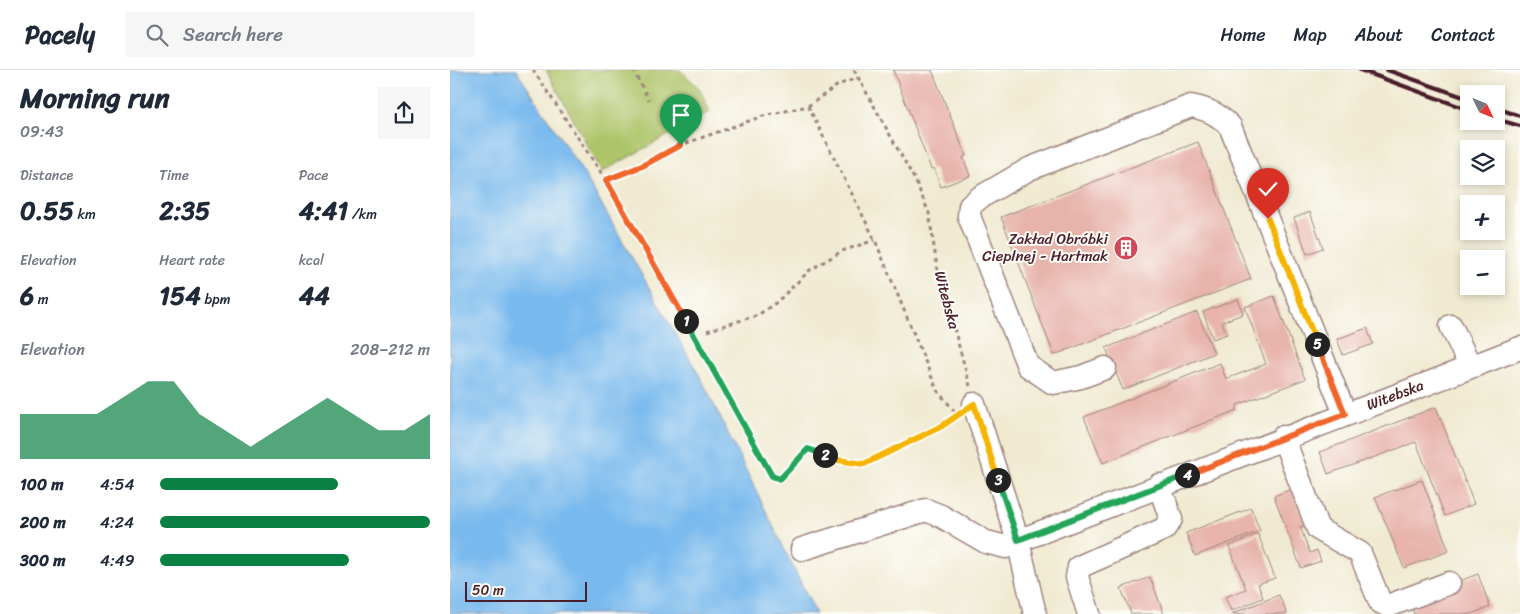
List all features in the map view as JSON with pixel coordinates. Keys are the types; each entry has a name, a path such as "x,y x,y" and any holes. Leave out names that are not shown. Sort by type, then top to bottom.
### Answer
{"street":[{"path":"1105,368 1081,377 1053,383 1028,366 969,216 970,206 979,198 1030,169 1191,106 1208,109 1221,116 1230,126 1345,414"},
{"path":"1452,326 1470,366"},
{"name":"Witebska","path":"802,549 926,510 942,516 986,542 1006,547 1018,540 1159,485 1520,348"},
{"path":"974,404 1018,540 1035,614"},
{"path":"1283,437 1318,529 1360,553 1380,602 1388,606 1448,583"},
{"path":"1089,614 1077,577 1079,567 1164,529 1171,519 1159,485"}],"path":[{"path":"533,70 606,180 772,476 780,479 808,449 838,460 864,464 942,426 958,415 937,390 875,240 808,106"},
{"path":"633,70 649,100"},
{"name":"Witebska","path":"854,70 916,182 929,213 937,267 974,404"},
{"path":"606,180 642,166 681,145 764,116 808,106 838,85 857,78"},
{"path":"707,331 758,315 777,302 810,270 842,251 875,240"}],"green space":[{"path":"546,70 680,70 700,89 710,112 602,172"}],"water":[{"path":"450,70 516,70 586,177 703,382 816,614 450,614"}],"building":[{"path":"893,70 932,70 966,156 963,157 970,176 941,187 934,168 931,169"},
{"name":"Zakład Obróbki Cieplnej - Hartmak","path":"1198,142 1251,279 1054,355 1001,217"},
{"path":"1310,212 1323,248 1307,254 1294,218"},
{"path":"1274,296 1305,379 1237,405 1237,410 1103,463 1084,417 1220,363 1226,379 1266,364 1245,307"},
{"path":"1238,299 1243,314 1222,322 1227,334 1213,339 1203,312"},
{"path":"1197,312 1214,353 1123,390 1106,348"},
{"path":"1367,328 1373,344 1343,355 1337,339"},
{"path":"1436,407 1474,504 1445,516 1416,442 1328,474 1320,452"},
{"path":"1422,480 1449,551 1404,568 1375,497"},
{"path":"1292,489 1306,525 1300,527 1310,553 1317,550 1321,561 1301,568 1274,496"},
{"path":"1251,508 1260,531 1195,556 1186,533"},
{"path":"1258,534 1275,578 1258,584 1263,598 1231,611 1225,597 1246,589 1229,546"},
{"path":"1478,574 1490,607 1471,614 1414,614 1409,600"},
{"path":"1150,577 1164,614 1131,614 1121,588"},
{"path":"1279,595 1287,614 1231,614"}],"railway":[{"path":"1360,70 1460,107"},
{"path":"1387,70 1460,96"},
{"path":"1505,111 1520,116"},
{"path":"1505,122 1520,126"}],"place":[{"name":"Zakład Obróbki Cieplnej - Hartmak","path":"1126,248"}],"route":[{"path":"681,145 642,166 606,180 772,476 780,479 808,449 838,460 864,464 942,426 974,404 1018,540 1345,414 1268,219"}]}
